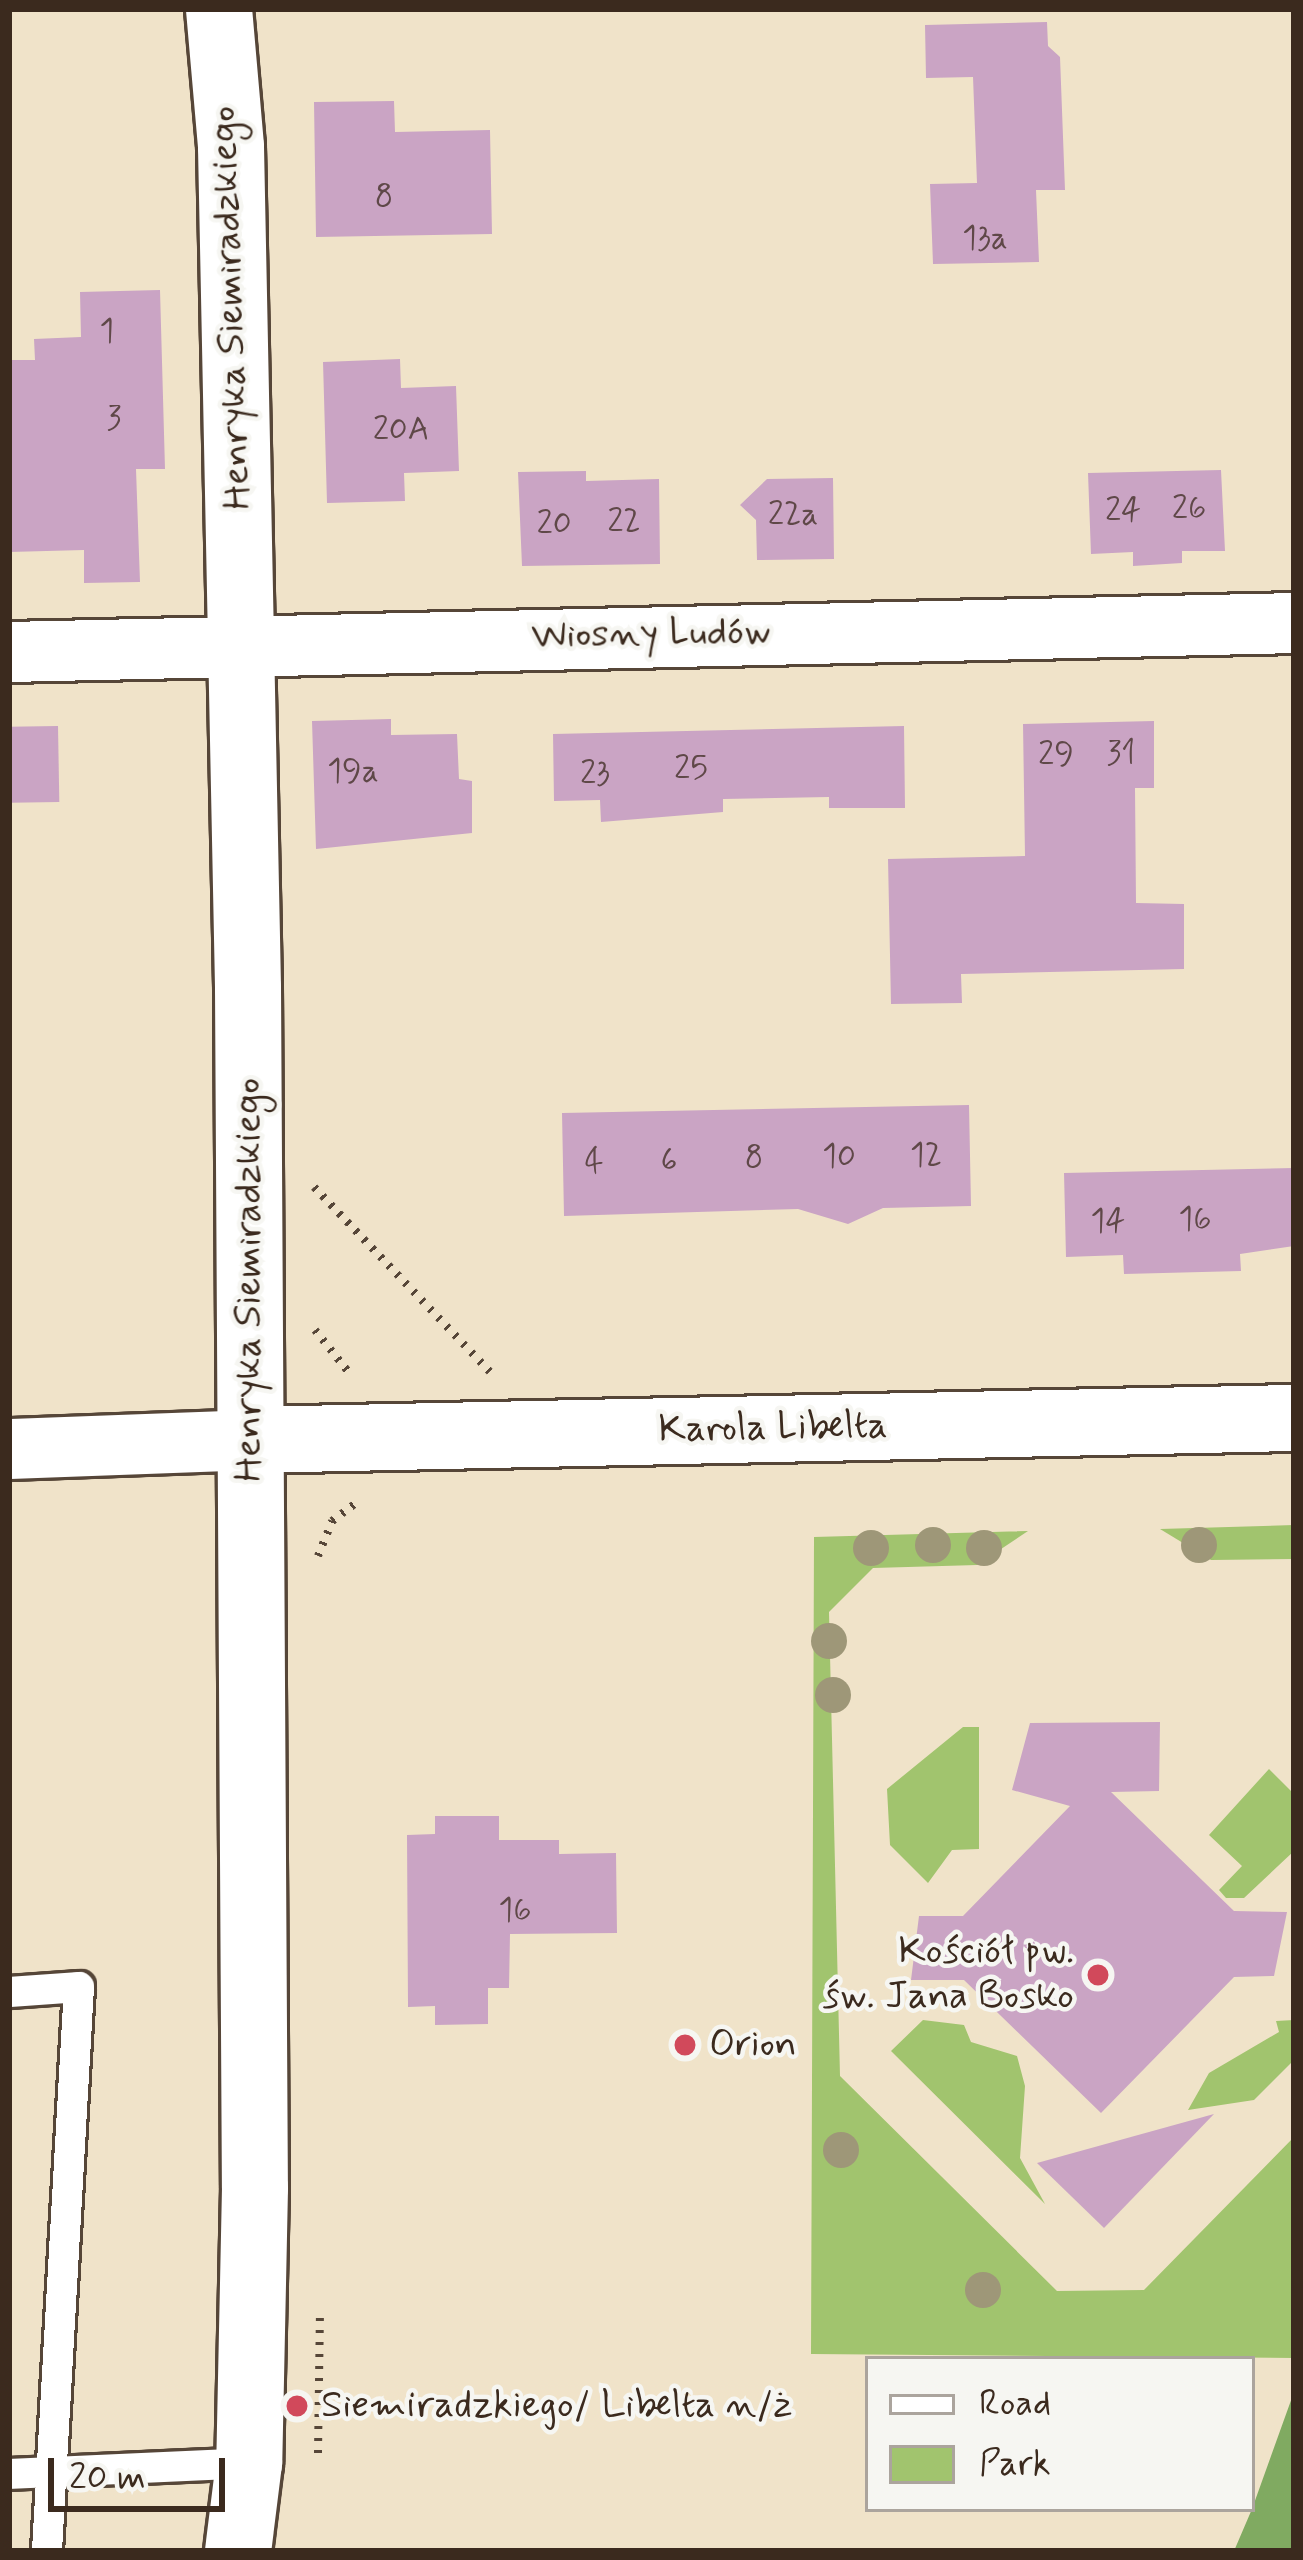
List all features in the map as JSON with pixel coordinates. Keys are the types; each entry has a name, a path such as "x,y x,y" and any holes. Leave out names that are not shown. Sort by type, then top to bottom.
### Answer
{"main road":[{"name":"Henryka Siemiradzkiego","path":"219,9 231,147 251,1440 249,2463 238,2551"},
{"name":"Karola Libelta","path":"251,1440 1294,1418"}],"street":[{"name":"Wiosny Ludów","path":"9,652 240,641 1294,623"},
{"path":"9,1449 251,1440"}],"lane":[{"path":"9,1992 79,1988 56,2472 47,2551"},
{"path":"9,2474 249,2463"}],"path":[{"path":"308,1182 503,1385"}],"green space":[{"path":"1294,1525 1294,1559 1211,1560 1160,1529"},
{"path":"1028,1531 977,1565 873,1568 829,1612 840,2076 1057,2291 1144,2290 1294,2137 1294,2358 811,2354 814,1537"},
{"path":"963,1727 979,1727 979,1849 952,1850 928,1883 890,1845 887,1789"},
{"path":"1269,1769 1294,1794 1294,1851 1244,1898 1226,1898 1219,1890 1242,1866 1209,1835"},
{"path":"923,2020 964,2025 971,2042 1017,2056 1025,2086 1020,2158 1045,2204 891,2051"},
{"path":"1294,2020 1294,2060 1254,2100 1188,2110 1209,2073 1279,2032 1276,2021"},
{"path":"1294,2392 1294,2551 1234,2551 1251,2512 1255,2512"}],"building":[{"path":"1047,22 1048,46 1060,57 1065,190 1036,190 1039,262 933,264 930,184 977,183 973,77 926,78 925,25"},
{"path":"394,101 395,132 490,130 492,234 316,237 314,102"},
{"path":"160,290 165,469 136,469 140,582 84,583 84,550 9,552 9,360 35,360 34,339 81,337 80,292"},
{"path":"400,359 401,388 456,386 459,471 404,473 405,501 327,503 323,362"},
{"path":"1221,470 1225,551 1182,551 1182,563 1133,566 1133,552 1091,554 1088,473"},
{"path":"586,471 586,481 659,479 660,564 522,566 518,472"},
{"path":"833,478 834,559 757,560 756,520 740,505 767,479"},
{"path":"391,719 391,735 457,734 459,779 472,781 472,833 316,849 312,721"},
{"path":"1154,721 1154,788 1135,788 1136,903 1184,904 1184,969 961,974 962,1003 891,1004 888,859 1025,856 1023,724"},
{"path":"58,726 59,802 10,803 9,727"},
{"path":"904,726 905,808 829,808 829,797 723,799 723,812 601,822 600,800 554,801 553,734"},
{"path":"969,1105 971,1206 883,1208 848,1224 798,1209 564,1216 562,1113"},
{"path":"1294,1168 1294,1246 1240,1254 1241,1271 1124,1274 1123,1255 1066,1257 1064,1173"},
{"name":"Kościół pw. św. Jana Bosko","path":"1160,1722 1159,1791 1111,1792 1234,1911 1287,1912 1274,1976 1234,1977 1101,2113 964,1980 911,1980 919,1916 963,1916 1070,1806 1012,1790 1030,1723"},
{"path":"435,1816 499,1816 499,1840 559,1840 559,1854 616,1853 617,1933 510,1934 509,1988 488,1988 488,2024 435,2025 435,2006 408,2007 407,1835 435,1834"},
{"path":"1214,2114 1104,2228 1037,2163"}],"place":[{"name":"Kościół pw. św. Jana Bosko","path":"1098,1975"},
{"name":"Orion","path":"685,2045"},
{"name":"Siemiradzkiego/ Libelta n/ż","path":"297,2406"}]}
